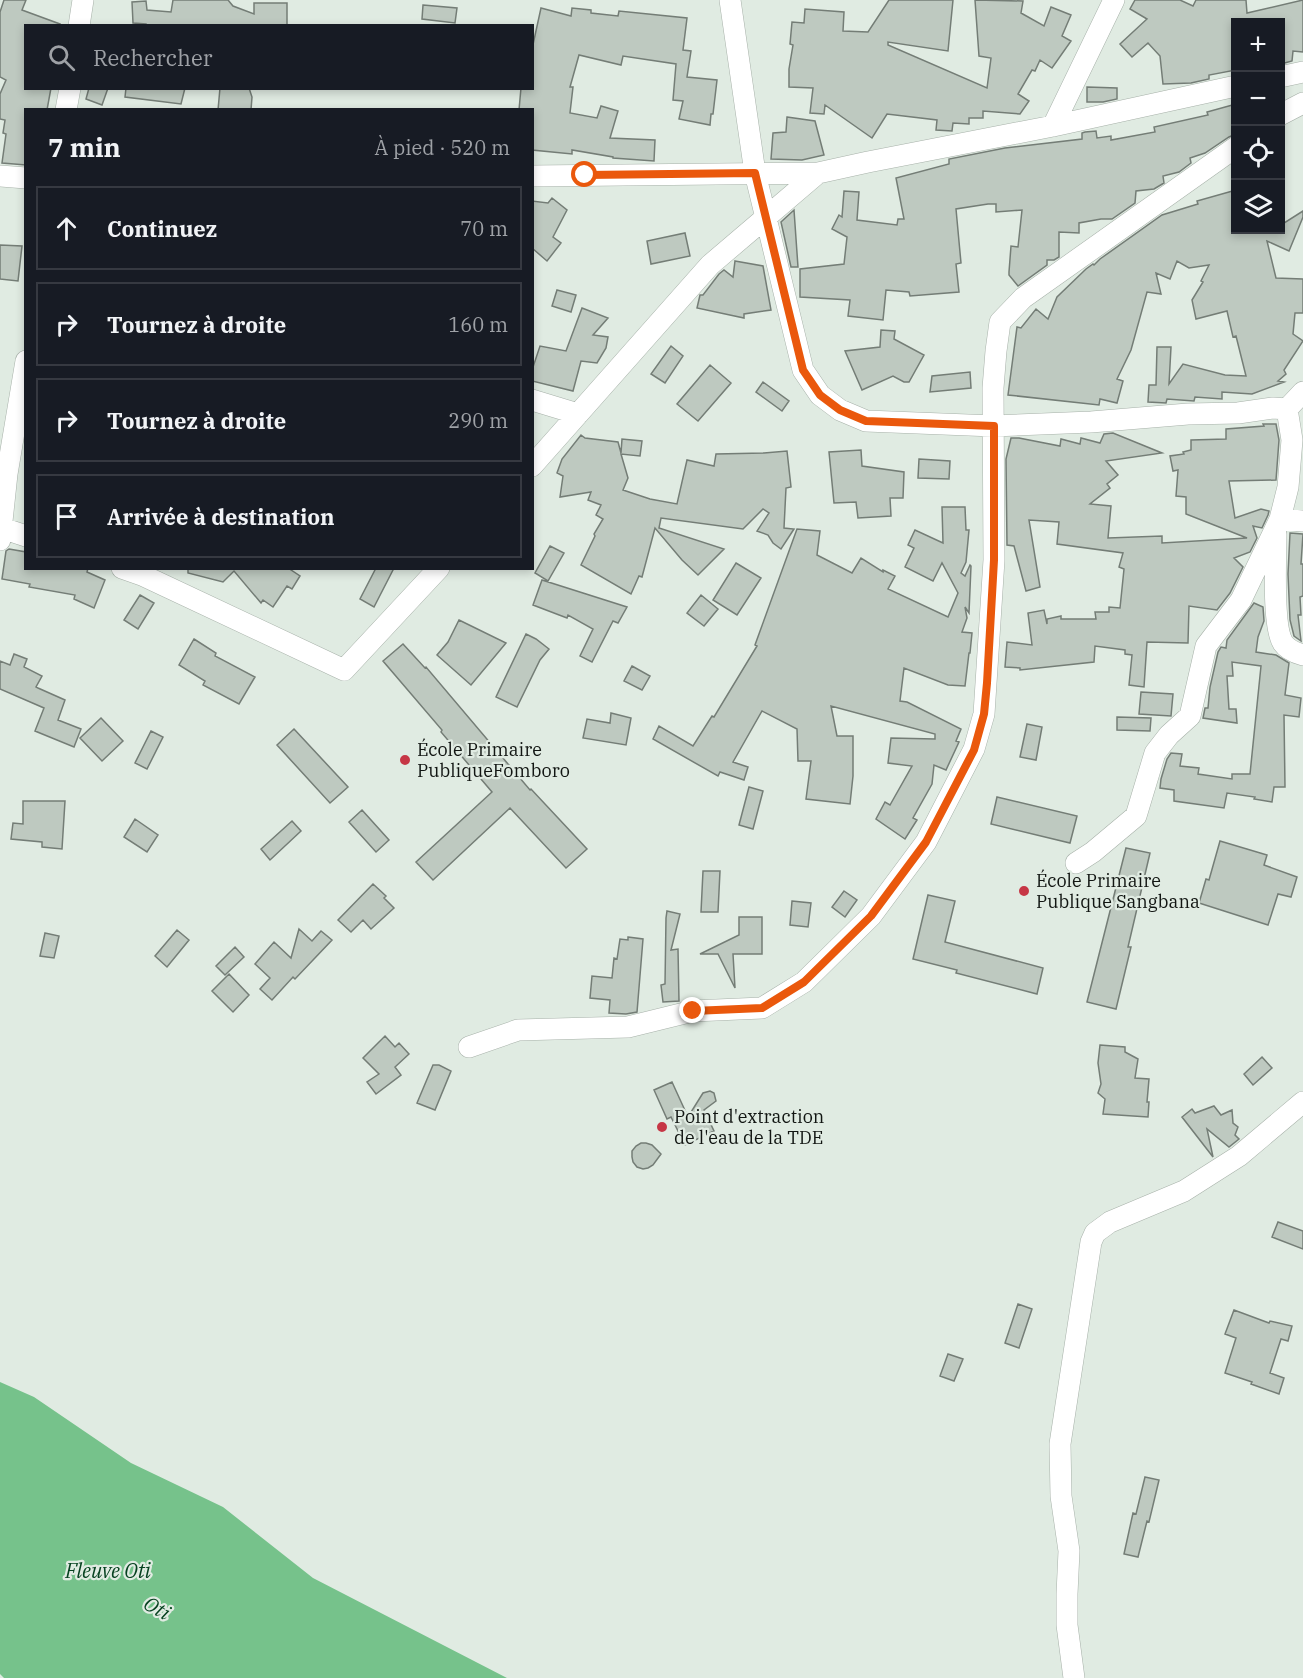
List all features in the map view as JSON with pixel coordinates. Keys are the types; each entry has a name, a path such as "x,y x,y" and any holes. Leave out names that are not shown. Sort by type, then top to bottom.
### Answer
{"street":[{"path":"79,24 83,0"},
{"path":"730,0 755,173 803,370 820,395 840,410 866,421 994,426 1238,413 1273,408 1287,409"},
{"path":"1053,126 1114,0"},
{"path":"1285,76 1303,72"},
{"path":"534,176 818,173 1231,88"},
{"path":"66,108 70,90"},
{"path":"1285,113 1303,103"},
{"path":"469,1047 518,1030 628,1027 693,1011 762,1008 804,982 871,916 926,842 974,750 984,714 994,560 993,388 1000,322 1023,298 1231,151"},
{"path":"534,464 710,265 818,173"},
{"path":"0,176 24,178"},
{"path":"24,385 7,474 1,534 24,536"},
{"path":"1287,409 1303,392"},
{"path":"534,401 578,414"},
{"path":"1076,863 1093,852 1136,816 1155,753 1169,735 1190,716 1206,646 1240,600 1278,525 1288,487 1292,440 1287,409"},
{"path":"1278,525 1303,521"},
{"path":"1278,525 1276,615 1278,634 1284,645 1303,655"},
{"path":"135,571 344,670 438,570"},
{"path":"1074,1678 1067,1625 1069,1551 1061,1496 1060,1444 1091,1242 1095,1233 1110,1222 1184,1191 1239,1156 1303,1102"}],"water":[{"name":"Fleuve Oti","path":"0,1382 34,1397 131,1463 223,1507 313,1578 507,1678 4,1678 0,1674"}],"building":[{"path":"4,0 26,0 22,10 60,24 24,24 24,90 51,90 47,108 24,108 24,165 2,163 6,134 3,133 5,120 0,119 0,94 6,80 0,77 0,12"},
{"path":"173,0 228,0 233,6 254,14 254,3 287,3 287,24 133,23 132,2 146,1 147,10 171,12"},
{"path":"889,0 953,0 948,51 888,42 888,45 987,88 991,58 979,56 975,0 1023,1 1021,13 1044,26 1051,7 1071,15 1062,36 1071,41 1052,68 1040,60 1035,71 1032,70 1018,94 1029,101 1020,114 983,111 983,118 969,118 969,124 953,123 952,131 936,130 937,120 887,114 872,138 825,105 824,114 810,113 813,88 789,87 793,45 790,44 792,22 804,23 805,9 844,12 843,31 868,32"},
{"path":"1135,0 1180,0 1193,6 1196,0 1246,0 1247,13 1303,0 1303,52 1293,51 1292,61 1285,63 1285,18 1231,18 1231,71 1209,75 1209,79 1191,83 1163,84 1160,56 1148,43 1132,57 1120,44 1147,19 1130,9"},
{"path":"423,5 457,8 455,23 422,19"},
{"path":"541,8 571,16 572,8 618,16 619,11 687,18 683,50 691,51 687,77 717,80 710,125 679,119 683,101 673,100 676,64 623,56 621,65 579,55 570,87 573,87 570,113 597,118 601,106 618,111 610,138 655,140 654,161 613,158 572,150 572,154 534,150 534,108 519,108 521,90 534,90 534,40"},
{"path":"1087,87 1117,88 1117,99 1087,102"},
{"path":"88,90 107,90 102,105 86,99"},
{"path":"126,90 184,90 181,104 125,97"},
{"path":"220,90 250,90 251,108 218,108"},
{"path":"1231,105 1231,136 1205,153 1190,158 1191,163 1179,172 1163,176 1164,183 1154,189 1136,191 1135,203 1112,219 1079,223 1079,233 1059,232 1059,257 1047,260 1047,265 1018,286 1009,272 1011,246 1018,247 1022,210 996,212 996,204 988,204 956,209 961,263 956,264 959,292 910,296 909,292 886,290 883,320 848,316 850,300 800,297 800,269 844,264 847,237 832,229 839,215 842,217 844,191 859,192 857,220 897,225 898,219 904,219 896,178 949,164 949,159 1005,148 1082,139 1082,133 1085,132 1096,131 1097,138 1111,136 1111,140 1155,132 1154,127 1208,115 1207,112"},
{"path":"787,117 815,121 824,155 802,160 771,159 773,133 786,132"},
{"path":"1231,191 1231,234 1285,234 1285,222 1303,211 1303,217 1289,251 1267,241 1276,278 1303,279 1303,313 1295,313 1293,334 1303,341 1284,370 1286,374 1278,381 1284,382 1252,394 1222,392 1222,399 1195,397 1194,401 1167,399 1166,403 1148,402 1149,385 1156,385 1157,347 1171,347 1169,384 1183,364 1225,375 1246,376 1227,311 1196,319 1192,300 1203,282 1201,281 1209,265 1189,268 1177,261 1170,279 1156,273 1161,294 1147,292 1131,350 1117,379 1123,381 1117,403 1100,399 1099,405 1008,395 1017,327 1021,328 1036,309 1048,319 1057,297 1086,269 1162,215 1198,204 1197,201"},
{"path":"552,198 567,210 553,237 561,243 547,261 534,250 534,201 548,203"},
{"path":"794,210 798,267 791,267 781,222"},
{"path":"685,233 690,256 651,264 647,241"},
{"path":"0,245 22,246 18,281 0,279"},
{"path":"735,261 763,266 771,310 744,314 744,318 697,308 700,295 703,295 719,274 724,270 733,277"},
{"path":"557,290 576,295 571,312 552,306"},
{"path":"582,308 608,318 593,335 608,337 606,348 597,363 581,361 573,391 534,381 534,364 540,346 566,351"},
{"path":"881,330 895,331 894,339 924,355 909,382 893,376 862,390 845,351 880,347"},
{"path":"671,346 683,356 665,383 651,374"},
{"path":"710,365 731,383 698,421 677,404"},
{"path":"970,372 971,388 930,392 932,376"},
{"path":"763,382 789,401 782,411 756,392"},
{"path":"1263,424 1276,424 1279,440 1276,480 1229,481 1235,518 1261,509 1269,511 1268,515 1262,528 1253,526 1257,538 1250,552 1234,558 1243,567 1230,593 1217,610 1189,606 1188,643 1147,642 1144,687 1129,685 1132,655 1125,654 1125,650 1095,646 1094,662 1020,670 1020,668 1005,667 1007,642 1032,645 1028,613 1044,610 1047,624 1047,619 1061,616 1061,619 1096,619 1095,612 1109,612 1109,607 1120,608 1124,569 1119,567 1123,553 1057,544 1059,522 1029,520 1040,587 1026,591 1014,546 1007,545 1006,459 1011,438 1060,446 1061,439 1080,444 1081,438 1100,443 1104,434 1113,433 1162,453 1106,461 1118,475 1107,484 1110,488 1090,504 1111,506 1108,538 1162,536 1162,543 1247,538 1186,514 1186,497 1176,496 1178,470 1173,471 1170,456 1184,454 1183,452 1191,450 1191,440 1226,439 1226,429 1264,426"},
{"path":"581,435 585,438 618,442 621,453 622,439 642,441 640,456 621,454 628,478 623,490 650,499 677,504 687,460 714,466 716,454 787,451 791,487 786,488 784,528 794,529 781,549 768,535 757,531 769,513 763,509 743,529 661,518 659,528 724,549 698,575 655,528 642,577 639,576 631,594 581,565 603,519 596,515 601,505 588,500 591,492 560,497 563,476 557,473 562,459"},
{"path":"861,450 862,466 904,472 903,498 890,498 891,516 858,518 856,502 834,503 829,452"},
{"path":"919,459 950,461 949,479 918,478"},
{"path":"942,507 965,507 966,530 969,530 966,562 961,573 965,576 971,566 969,613 965,607 967,618 962,632 972,633 970,653 965,686 948,685 904,668 900,701 907,702 961,729 956,741 959,742 946,770 934,765 932,784 913,818 917,820 905,839 876,819 885,802 890,805 912,766 888,763 891,738 935,739 935,734 831,706 837,736 853,736 850,804 806,799 811,761 798,761 797,729 762,711 733,762 748,767 744,780 720,772 718,776 653,739 659,726 693,746 712,716 714,717 757,646 755,645 797,529 820,531 817,555 852,573 861,558 883,572 883,570 895,576 888,589 948,617 958,593 942,563 933,581 905,567 914,548 908,545 915,530 943,543"},
{"path":"1290,533 1303,534 1301,564 1303,564 1303,596 1300,597 1301,615 1298,615 1301,641 1294,636 1290,620 1288,574"},
{"path":"550,546 564,553 548,581 535,573"},
{"path":"9,549 24,552 24,570 88,570 87,572 105,580 94,608 74,599 75,595 29,587 30,584 2,579 6,551"},
{"path":"736,563 761,578 737,615 713,600"},
{"path":"188,570 291,570 300,576 292,589 287,586 273,607 263,600 261,603 234,571 223,582 188,573"},
{"path":"375,570 393,570 374,607 360,599"},
{"path":"542,580 627,607 618,623 613,621 592,662 580,656 593,629 568,615 567,618 533,605"},
{"path":"140,595 154,603 138,629 124,620"},
{"path":"701,595 718,609 704,626 687,613"},
{"path":"1254,603 1263,607 1264,621 1258,637 1256,652 1276,655 1289,663 1285,695 1301,698 1299,717 1284,715 1285,787 1274,787 1272,802 1227,793 1224,808 1174,801 1174,790 1160,788 1167,759 1171,753 1182,754 1180,766 1199,768 1198,774 1232,779 1232,774 1250,774 1261,666 1232,662 1233,676 1227,676 1229,709 1236,709 1237,723 1203,718 1205,708 1208,708 1218,652 1221,647 1226,648 1227,640"},
{"path":"459,620 506,643 471,685 437,655 448,642"},
{"path":"526,634 549,649 540,660 517,707 496,697"},
{"path":"194,639 216,653 215,656 255,677 239,704 203,685 205,681 179,665"},
{"path":"403,644 426,667 530,790 587,849 566,868 510,808 433,880 416,862 492,792 383,661"},
{"path":"14,654 27,659 24,667 42,676 36,687 65,700 58,720 81,729 74,747 35,731 44,708 0,689 0,661 10,665"},
{"path":"632,666 650,676 642,690 624,681"},
{"path":"1141,692 1173,694 1171,716 1139,714"},
{"path":"611,713 631,718 626,745 583,738 587,719 610,723"},
{"path":"1117,717 1151,718 1150,731 1117,730"},
{"path":"101,718 123,741 102,761 80,738"},
{"path":"1027,724 1042,727 1036,760 1020,757"},
{"path":"294,729 348,787 330,803 277,745"},
{"path":"151,731 163,737 147,769 135,763"},
{"path":"749,787 763,791 753,829 739,825"},
{"path":"997,797 1077,816 1070,843 991,824"},
{"path":"23,801 65,801 62,849 42,847 42,842 11,839 13,823 23,824"},
{"path":"362,810 389,840 376,852 349,822"},
{"path":"135,819 158,835 147,852 124,837"},
{"path":"292,821 301,831 270,860 261,849"},
{"path":"1220,841 1267,855 1264,865 1297,877 1291,897 1278,894 1268,925 1199,903 1206,879 1209,880"},
{"path":"1126,848 1150,853 1116,1009 1087,1002"},
{"path":"703,871 720,871 718,912 701,912"},
{"path":"373,884 386,896 384,898 394,908 371,929 363,920 351,932 338,920"},
{"path":"844,891 857,900 845,917 832,907"},
{"path":"928,895 955,901 945,942 1043,968 1037,994 913,959"},
{"path":"792,901 811,903 808,927 790,925"},
{"path":"667,911 680,914 671,950 678,949 679,1001 663,1002 661,985 665,984"},
{"path":"739,917 762,917 762,954 733,954 735,988 718,954 700,954 739,935"},
{"path":"299,929 312,941 321,931 332,940 272,1000 260,989 270,978 255,964 274,942 291,958"},
{"path":"177,930 189,940 167,967 155,956"},
{"path":"45,933 59,936 54,958 40,956"},
{"path":"628,937 643,939 637,1012 609,1013 610,1000 590,998 592,976 612,978 614,958 617,959 620,939 628,940"},
{"path":"235,947 244,957 225,975 216,966"},
{"path":"229,974 249,995 233,1012 212,991"},
{"path":"385,1036 395,1047 399,1043 409,1054 395,1067 401,1075 376,1094 367,1082 379,1074 363,1058"},
{"path":"1100,1045 1125,1047 1125,1052 1138,1059 1135,1078 1149,1079 1148,1117 1103,1114 1105,1099 1098,1093 1101,1084 1098,1063"},
{"path":"1262,1057 1272,1068 1253,1085 1244,1074"},
{"path":"433,1065 439,1065 451,1071 435,1110 417,1103"},
{"path":"672,1082 688,1117 703,1093 710,1091 714,1093 716,1101 704,1110 714,1131 685,1145 671,1117 667,1119 654,1090"},
{"path":"1214,1106 1221,1115 1232,1110 1233,1123 1238,1127 1235,1135 1239,1139 1229,1147 1207,1129 1213,1157 1182,1117 1192,1109 1195,1113"},
{"path":"641,1143 652,1145 661,1154 653,1165 643,1169 637,1167 632,1157 632,1151"},
{"path":"1278,1222 1303,1231 1303,1249 1272,1237"},
{"path":"1018,1304 1032,1309 1019,1348 1005,1343"},
{"path":"1234,1310 1269,1323 1270,1321 1292,1326 1288,1341 1281,1339 1270,1373 1284,1378 1279,1394 1225,1373 1236,1338 1225,1334"},
{"path":"948,1354 963,1359 954,1381 940,1376"},
{"path":"1145,1477 1159,1480 1138,1557 1124,1554 1133,1513 1136,1514"}],"place":[{"name":"École Primaire PubliqueFomboro","path":"405,760"},
{"name":"École Primaire Publique Sangbana","path":"1024,891"},
{"name":"Point d'extraction de l'eau de la TDE","path":"662,1127"}],"route":[{"path":"585,175 755,173 803,370 820,395 840,410 866,421 994,426 994,560 987,683 984,714 974,750 926,842 871,916 804,982 762,1008 693,1011"}],"water label":[{"name":"Oti","path":"157,1608"}]}
